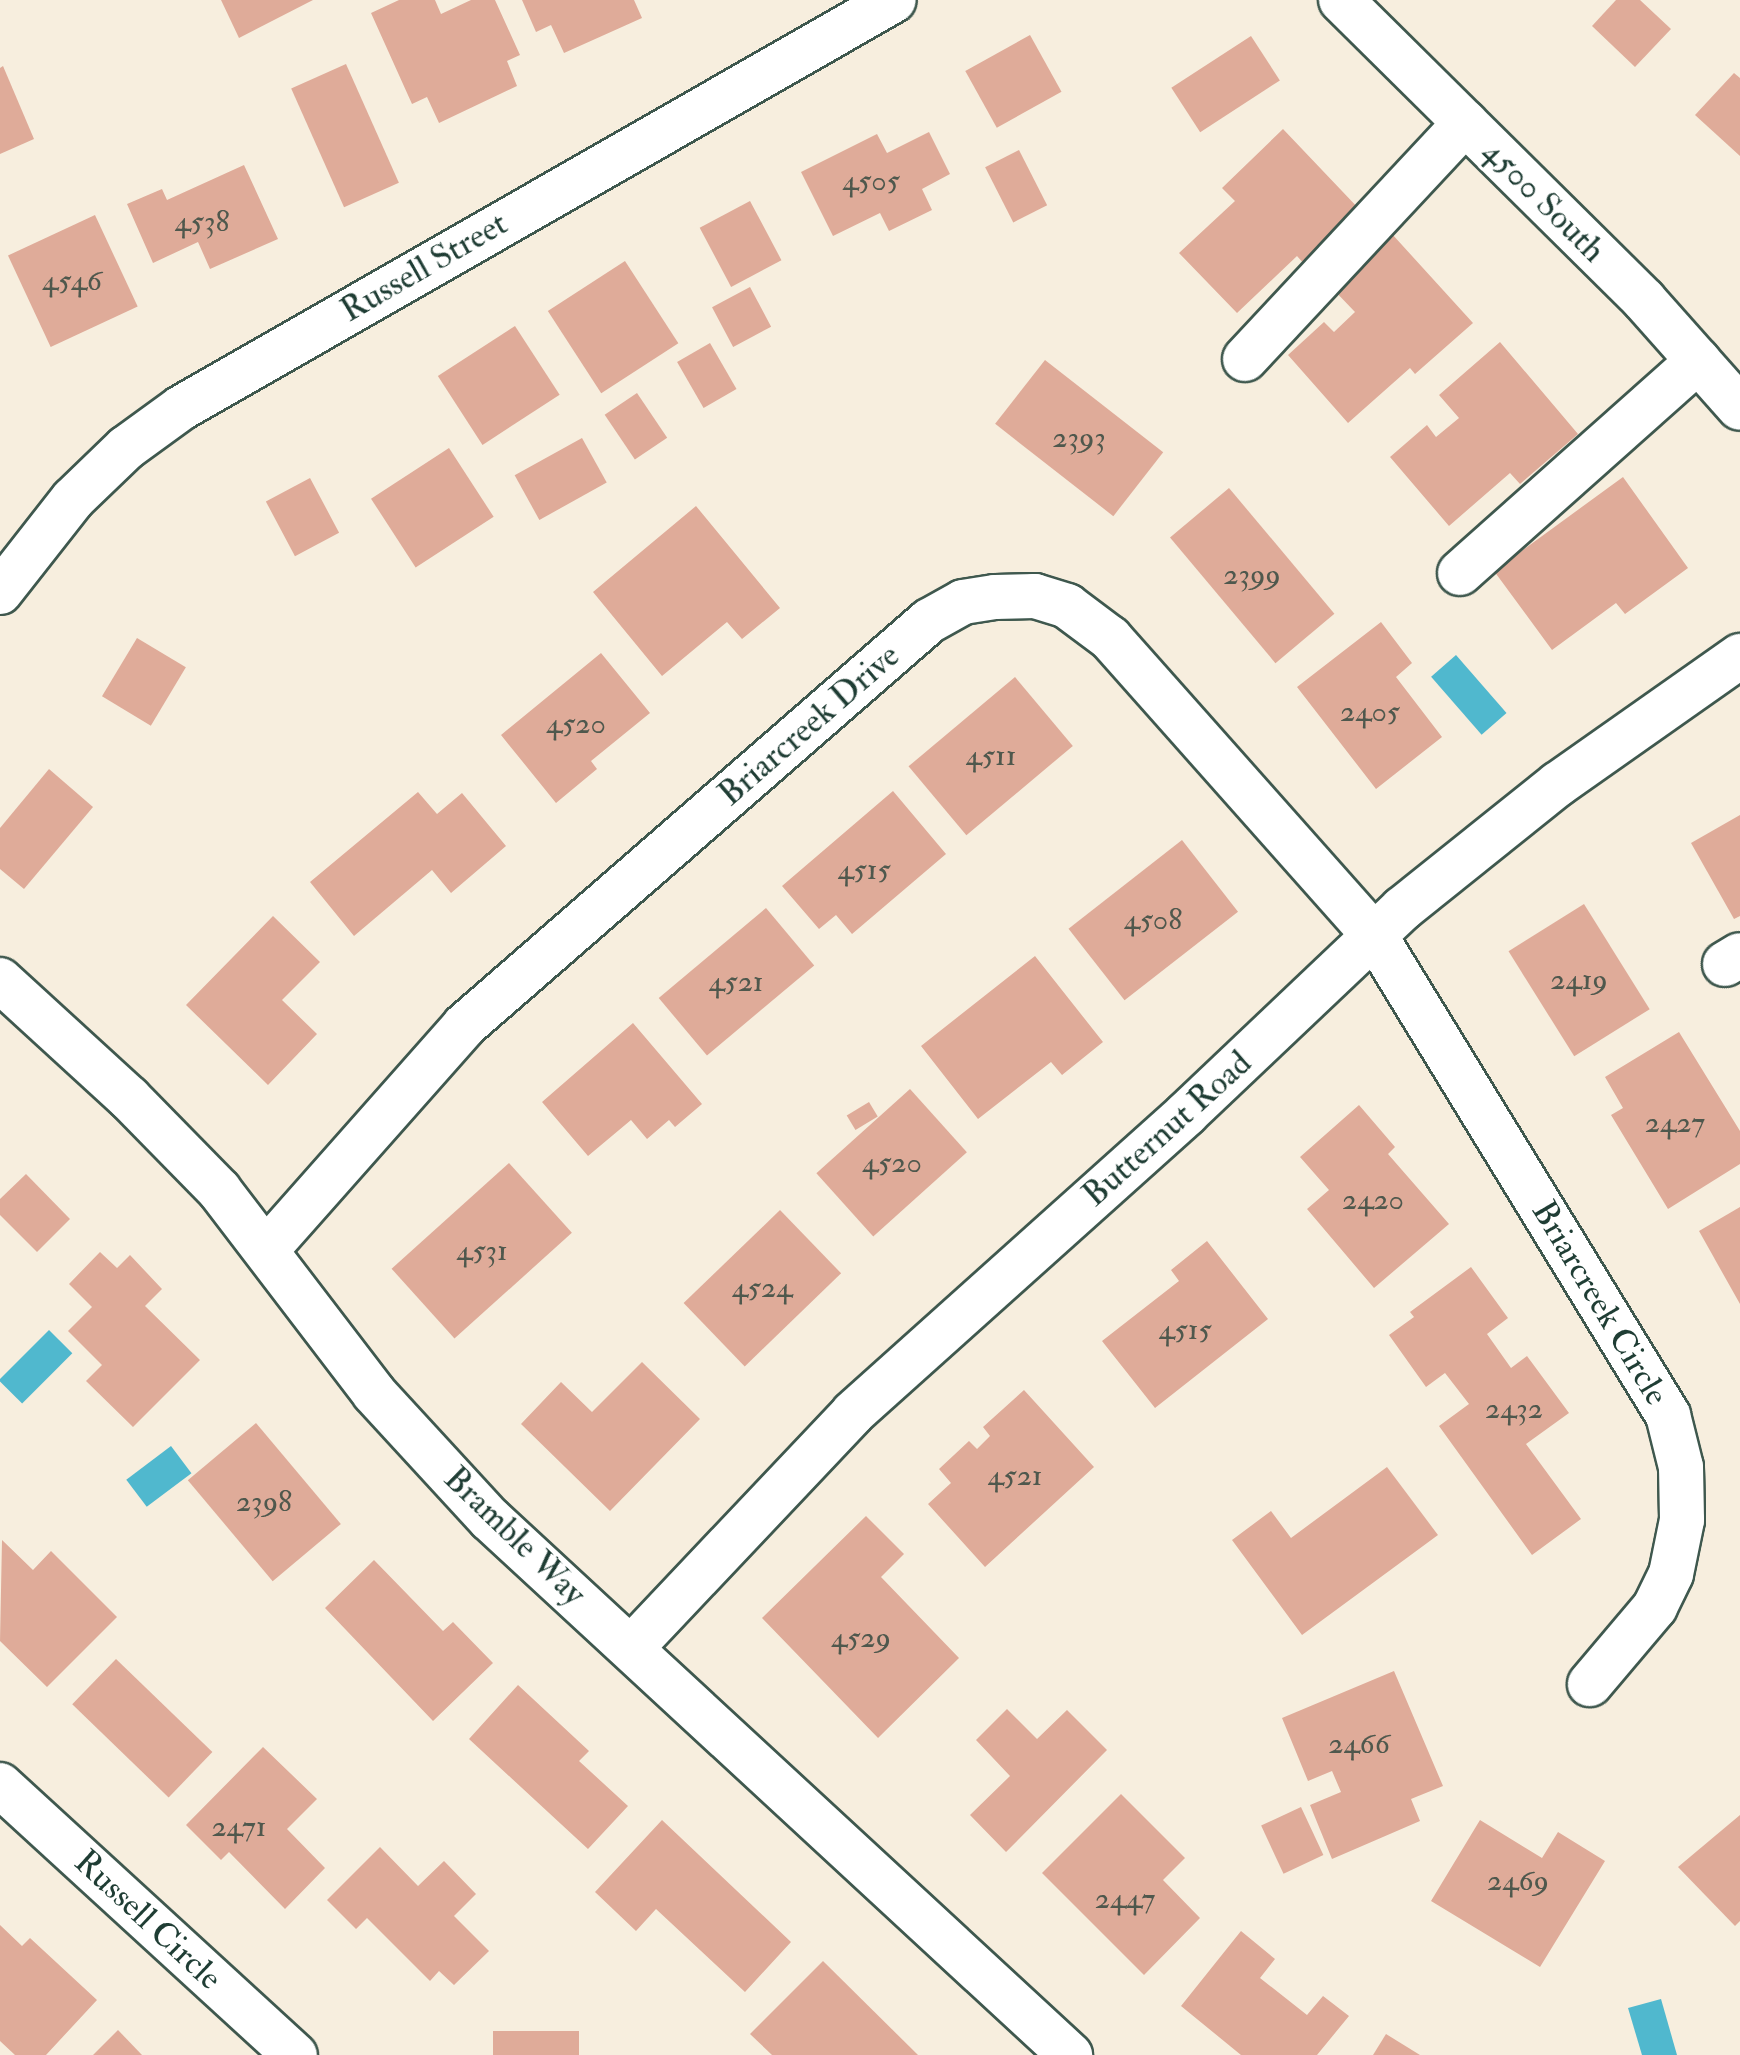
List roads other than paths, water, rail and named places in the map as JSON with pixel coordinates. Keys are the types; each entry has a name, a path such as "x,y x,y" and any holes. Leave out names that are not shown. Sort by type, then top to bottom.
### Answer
{"street":[{"name":"4500 South","path":"1341,0 1644,300 1740,408"},
{"name":"Russell Street","path":"0,592 73,499 126,448 181,408 891,1"},
{"path":"1245,359 1465,123"},
{"path":"1460,573 1698,361"},
{"name":"Briarcreek Drive","path":"267,1249 464,1026 929,621 963,602 1035,596 1067,606 1110,638 1375,936"},
{"name":"Butternut Road","path":"633,1646 853,1413 1186,1114 1375,936 1496,831 1740,656"},
{"name":"Briarcreek Circle","path":"1375,936 1668,1415 1681,1467 1682,1520 1671,1574 1655,1607 1590,1684"},
{"name":"Bramble Way","path":"0,980 129,1098 219,1190 374,1393 479,1508 633,1646 1070,2055"},
{"name":"Russell Circle","path":"0,1785 295,2055"}],"water":[{"path":"1456,655 1507,713 1482,735 1431,677"},
{"path":"49,1330 72,1353 22,1404 0,1379"},
{"path":"171,1446 191,1473 147,1507 126,1480"},
{"path":"1661,1999 1677,2055 1642,2055 1628,2008"}]}
